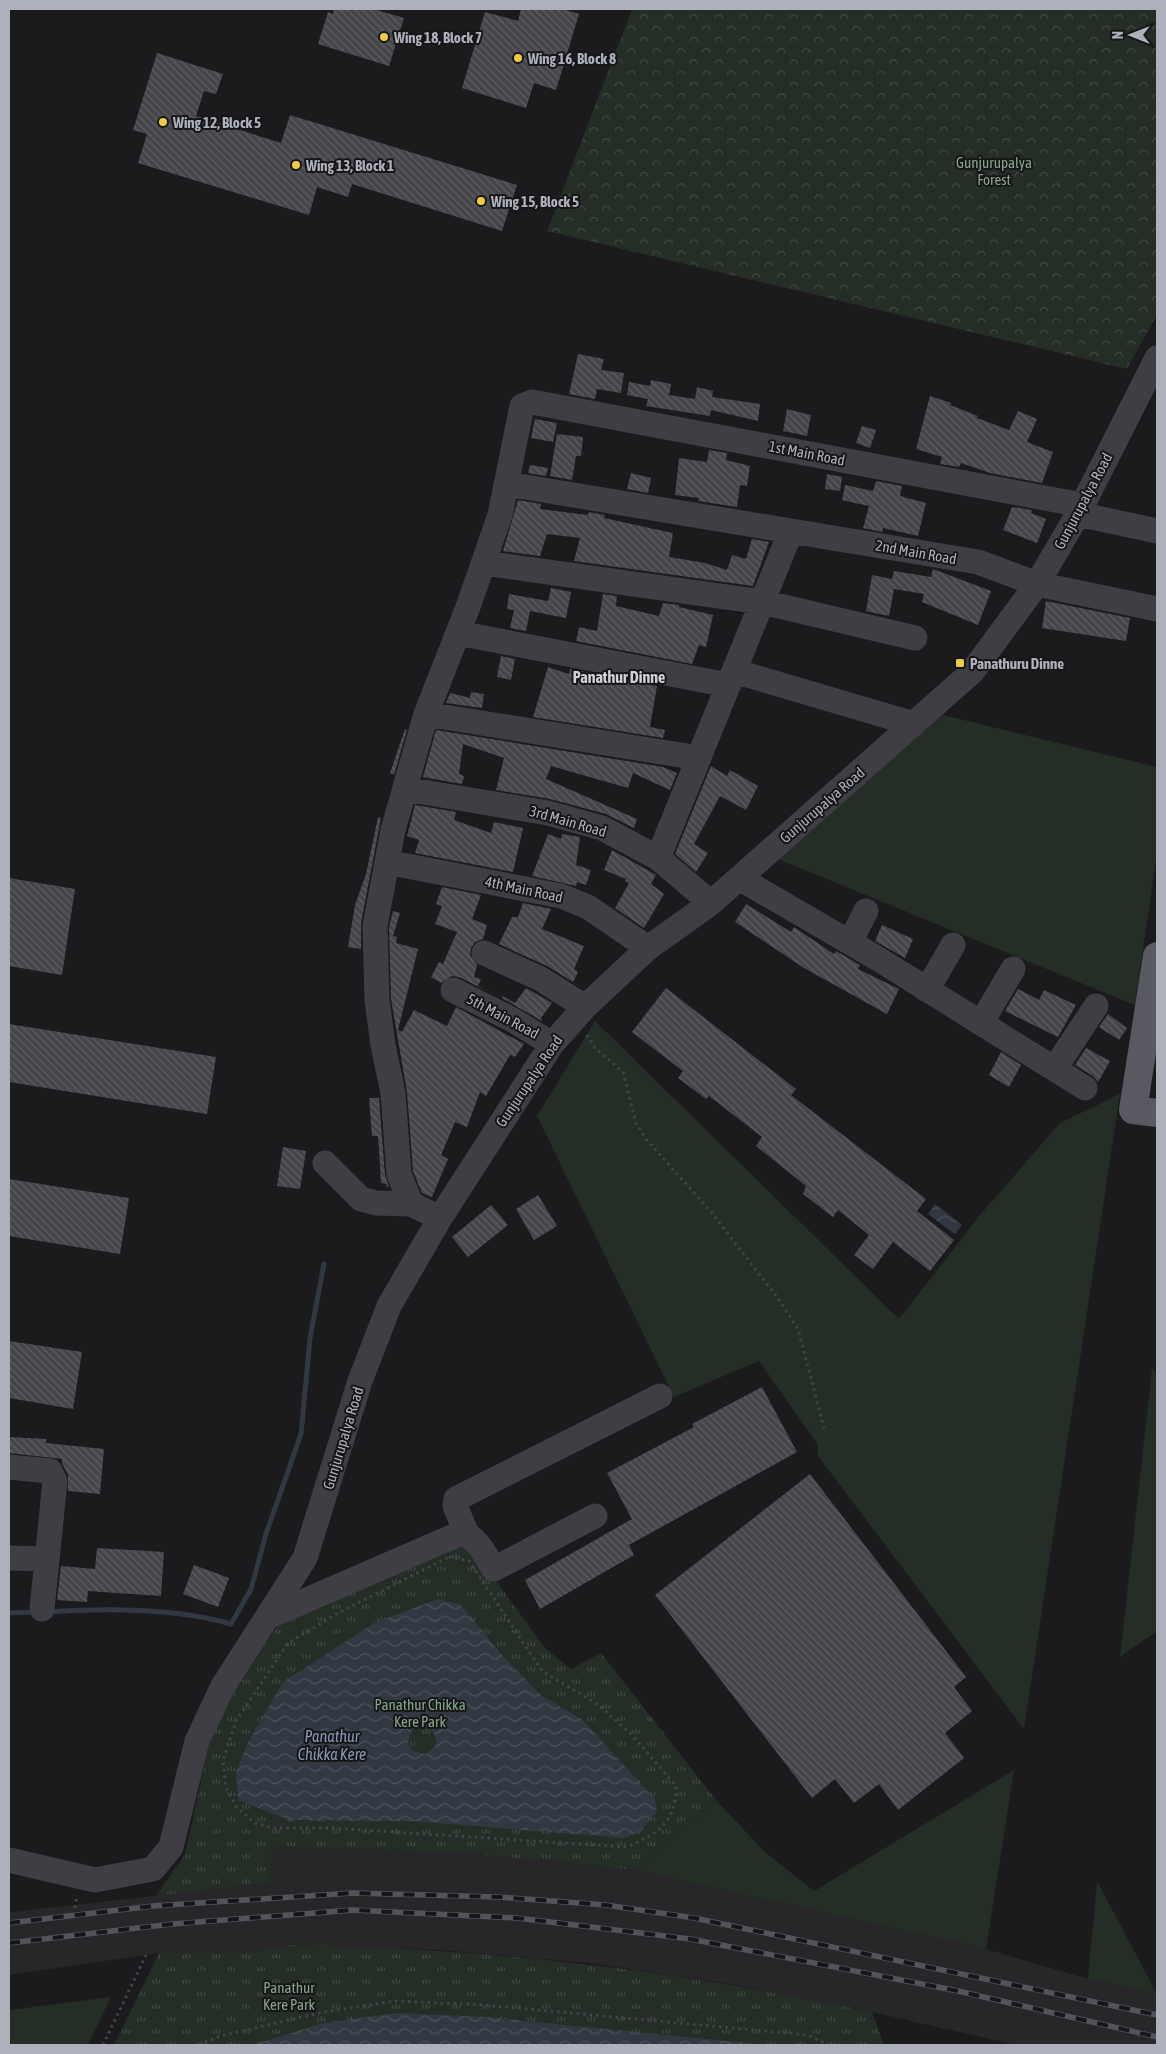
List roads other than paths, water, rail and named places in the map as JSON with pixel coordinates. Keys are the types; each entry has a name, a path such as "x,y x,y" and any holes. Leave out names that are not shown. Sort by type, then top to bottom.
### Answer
{"main road":[{"path":"1145,1111 1157,956"}],"street":[{"name":"Gunjurupalya Road","path":"9,1860 94,1880 153,1869 171,1847 197,1741 223,1686 270,1616 305,1558 360,1381 389,1306 440,1218 552,1044 579,1013 648,948 711,903 972,672 1037,584 1080,510 1157,358"},
{"name":"1st Main Road","path":"507,484 522,406 532,402 1080,510 1157,531"},
{"name":"2nd Main Road","path":"507,484 978,562 1037,584 1157,609"},
{"path":"411,1204 399,1174 393,1092 382,1045 377,1000 375,926 393,830 426,714 484,563 507,484"},
{"path":"658,858 791,531"},
{"path":"484,563 762,602 915,638"},
{"path":"458,633 731,678 914,724"},
{"path":"426,714 700,758"},
{"name":"3rd Main Road","path":"405,789 548,813 602,828 658,858 711,903"},
{"name":"4th Main Road","path":"388,862 561,896 588,907 648,948"},
{"path":"739,878 850,942 1085,1088"},
{"path":"850,942 866,912"},
{"path":"927,990 952,946"},
{"path":"484,953 541,979 579,1013"},
{"path":"980,1023 1013,969"},
{"name":"5th Main Road","path":"453,990 511,1019 552,1044"},
{"path":"1055,1068 1096,1006"},
{"path":"325,1162 361,1199 376,1203 411,1204 440,1218"},
{"path":"468,1534 455,1506 456,1499 660,1396"},
{"path":"9,1468 50,1471 54,1475 50,1546 49,1556 46,1559 42,1609"},
{"path":"270,1616 461,1533 468,1534 474,1538 494,1569 595,1516"},
{"path":"9,1558 46,1559"}],"water":[{"path":"935,1204 962,1225 955,1234 928,1214"},
{"name":"Panathur Chikka Kere","path":"438,1599 461,1605 502,1655 542,1696 583,1720 655,1799 657,1812 641,1831 625,1838 412,1821 289,1820 238,1800 236,1772 248,1742 283,1682 376,1622","holes":["421,1726 428,1728 435,1734 436,1745 426,1754 413,1751 408,1743 412,1730"]},
{"path":"396,2013 486,2017 767,2045 252,2045 324,2023"}],"waterway":[{"path":"48,1612 140,1610 187,1615 231,1624 251,1589 266,1534 301,1434 310,1338 324,1264"},
{"path":"9,1613 37,1612"}],"railway":[{"path":"9,1923 153,1906 353,1893 498,1897 606,1905 694,1918 1157,2015"},
{"path":"9,1943 172,1924 353,1910 517,1918 690,1939 958,1991 1157,2037"}],"place":[{"name":"Wing 18, Block 7","path":"384,37"},
{"name":"Wing 16, Block 8","path":"518,58"},
{"name":"Wing 12, Block 5","path":"163,122"},
{"name":"Wing 13, Block 1","path":"296,165"},
{"name":"Wing 15, Block 5","path":"481,201"},
{"name":"Panathuru Dinne","path":"960,663"}],"district":[{"name":"Panathur Dinne","path":"619,677"}],"park label":[{"name":"Gunjurupalya Forest","path":"994,170"},
{"name":"Panathur Chikka Kere Park","path":"420,1712"},
{"name":"Panathur Kere Park","path":"289,1996"}]}
